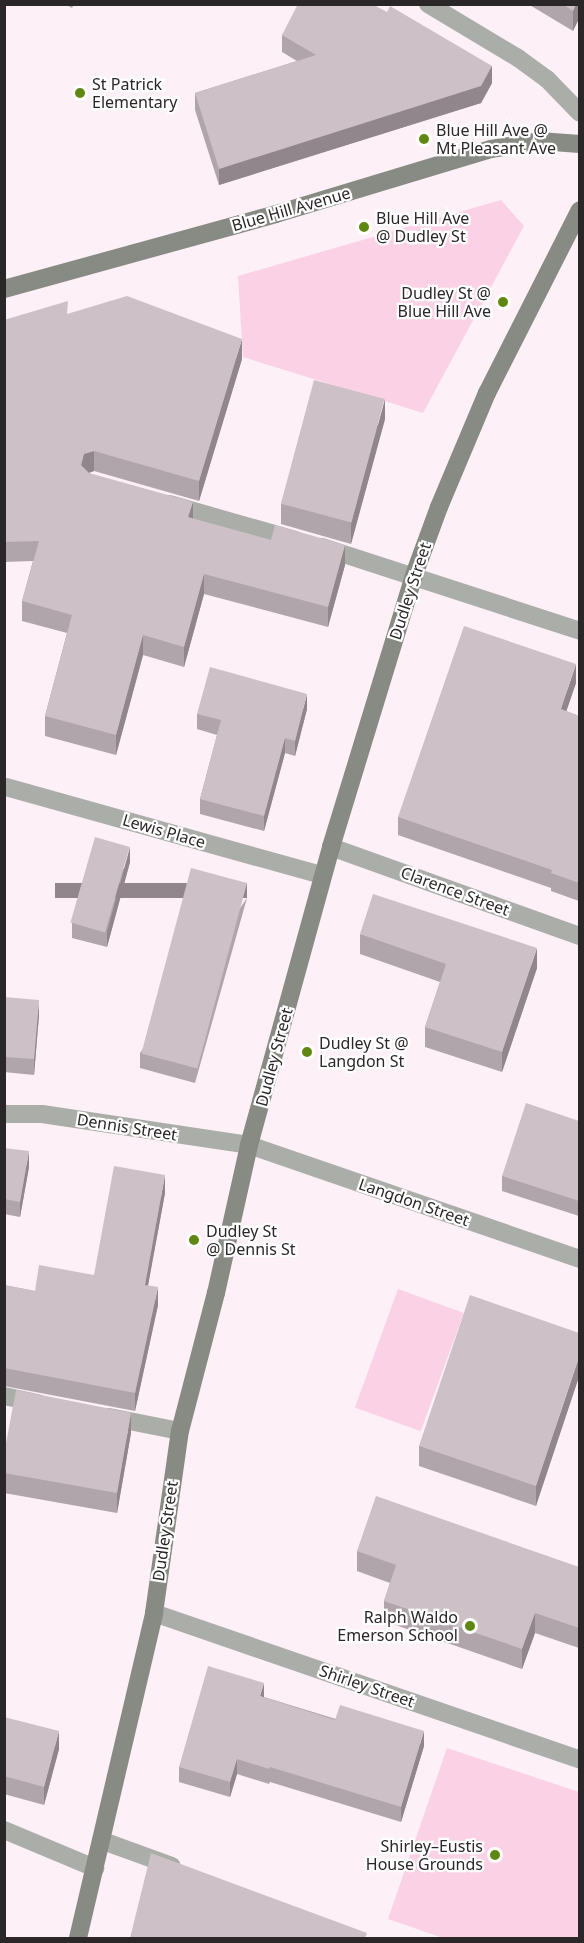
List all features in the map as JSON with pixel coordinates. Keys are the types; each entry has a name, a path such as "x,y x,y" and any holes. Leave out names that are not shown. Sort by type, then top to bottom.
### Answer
{"main road":[{"name":"Blue Hill Avenue","path":"4,289 276,214 492,149 539,141 579,144"},
{"name":"Dudley Street","path":"78,1938 103,1841 154,1613 180,1431 216,1293 249,1145 322,875 414,575 439,507 487,393 579,210"}],"street":[{"path":"428,4 518,58 547,79 579,113"},
{"path":"149,498 414,575 579,631"},
{"name":"Lewis Place","path":"6,788 322,875"},
{"name":"Clarence Street","path":"331,847 579,936"},
{"name":"Dennis Street","path":"4,1114 42,1114 249,1145"},
{"name":"Langdon Street","path":"249,1145 579,1259"},
{"path":"4,1396 59,1407"},
{"path":"92,1414 180,1431"},
{"name":"Shirley Street","path":"154,1613 579,1760"},
{"path":"4,1830 95,1869"},
{"path":"103,1841 194,1874"}],"shaded area":[{"path":"501,200 524,226 423,413 243,357 238,276"},
{"path":"398,1289 464,1313 421,1431 355,1407"},
{"name":"Shirley–Eustis House Grounds","path":"447,1748 579,1792 579,1938 443,1938 388,1919"}],"building":[{"path":"298,4 372,4 387,12 390,6 492,66 481,86 219,169 195,93 316,55 282,35"},
{"path":"562,4 576,4 573,11"},
{"path":"127,296 242,339 199,481 94,451 84,454 81,465 89,473 193,502 188,517 271,540 275,525 345,545 328,607 204,574 184,647 143,635 116,735 45,716 72,615 22,601 39,541 4,542 4,320 68,301 67,314"},
{"path":"314,380 385,399 351,523 281,504"},
{"path":"464,626 576,664 561,709 579,716 579,883 551,873 552,870 398,817"},
{"path":"210,667 307,694 295,741 285,738 264,816 200,799 221,720 197,714"},
{"path":"95,837 130,847 105,932 70,923"},
{"path":"191,868 247,883 197,1068 141,1053"},
{"path":"373,894 537,948 502,1052 425,1027 446,964 360,934"},
{"path":"4,997 39,1000 34,1059 4,1057"},
{"path":"526,1103 579,1121 579,1201 502,1176"},
{"path":"4,1148 29,1151 20,1202 4,1199"},
{"path":"114,1166 165,1175 145,1285 158,1287 135,1393 4,1368 4,1285 35,1291 39,1265 94,1275"},
{"path":"470,1295 579,1333 579,1357 536,1486 419,1446"},
{"path":"16,1390 131,1413 117,1493 4,1473 4,1454"},
{"path":"376,1496 579,1567 579,1628 535,1613 522,1649 384,1601 396,1565 357,1551"},
{"path":"208,1666 264,1683 260,1696 335,1720 340,1705 424,1731 401,1807 237,1759 230,1782 179,1767"},
{"path":"4,1717 59,1731 44,1787 4,1776"},
{"path":"151,1853 367,1933 365,1938 130,1938"}],"place":[{"name":"St Patrick Elementary","path":"80,93"},
{"name":"Blue Hill Ave @ Mt Pleasant Ave","path":"424,139"},
{"name":"Blue Hill Ave @ Dudley St","path":"364,227"},
{"name":"Dudley St @ Blue Hill Ave","path":"503,302"},
{"name":"Dudley St @ Langdon St","path":"307,1052"},
{"name":"Dudley St @ Dennis St","path":"194,1240"},
{"name":"Ralph Waldo Emerson School","path":"470,1626"},
{"name":"Shirley–Eustis House Grounds","path":"495,1855"}]}
